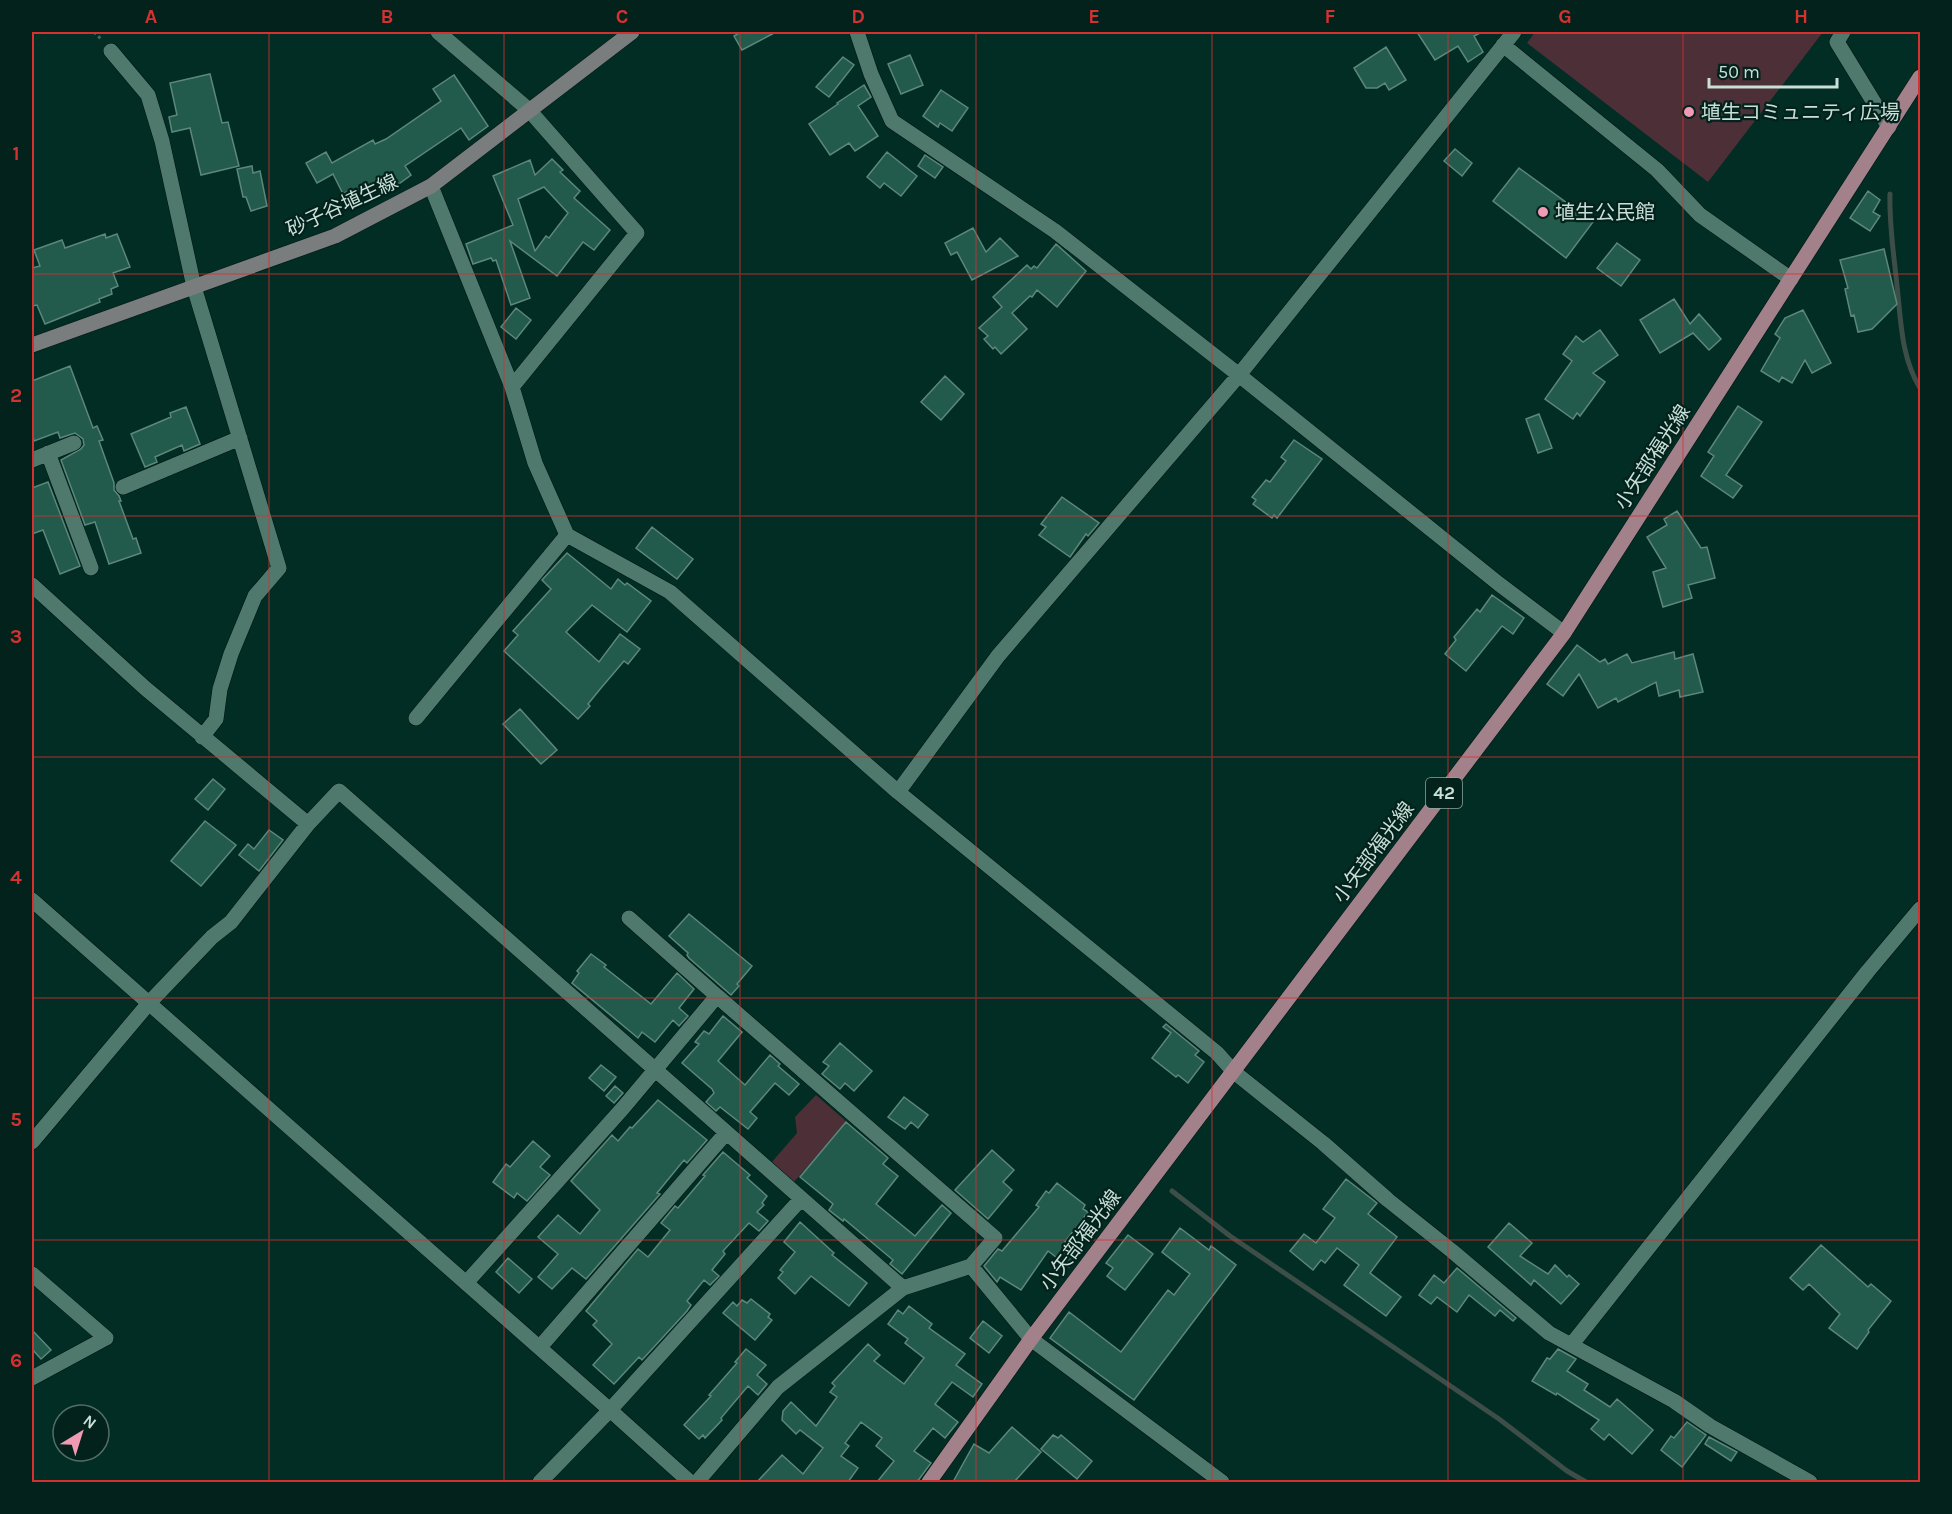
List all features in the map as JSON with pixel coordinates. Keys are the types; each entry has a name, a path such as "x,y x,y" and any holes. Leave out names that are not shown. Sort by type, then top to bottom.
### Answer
{"main road":[{"name":"砂子谷埴生線","path":"32,345 335,236 431,186 632,32"},
{"name":"小矢部福光線","path":"929,1482 1031,1339 1564,633 1920,77"}],"street":[{"path":"438,32 529,110 637,232 512,387"},
{"path":"856,32 870,74 892,122 1055,231 1499,584 1564,633"},
{"path":"898,792 998,656 1239,375 1514,32"},
{"path":"1844,32 1837,42 1889,127"},
{"path":"1503,45 1658,170 1700,214 1791,279"},
{"path":"111,51 148,95 162,141 194,287 279,568 255,596 228,663 220,689 216,719 202,737"},
{"path":"431,186 512,387 535,463 567,535 670,591 898,792 1217,1053 1234,1072 1323,1143 1388,1200 1549,1333 1674,1401 1710,1426 1810,1482"},
{"path":"123,487 240,438"},
{"path":"32,460 74,443"},
{"path":"48,453 91,568"},
{"path":"416,718 567,535"},
{"path":"32,585 202,737 308,824"},
{"path":"32,1142 150,1003 212,937 231,922 308,824 339,791 903,1288"},
{"path":"32,900 690,1482"},
{"path":"1572,1344 1860,981 1920,909"},
{"path":"629,918 995,1238 971,1266 903,1288 778,1387 698,1482"},
{"path":"466,1283 656,1070 717,996"},
{"path":"540,1347 726,1133"},
{"path":"540,1482 610,1410 801,1199"},
{"path":"971,1266 1031,1339 1222,1482"},
{"path":"32,1274 106,1338 32,1378"}],"shaded area":[{"name":"埴生コミュニティ広場","path":"1535,32 1823,32 1708,182 1527,43"},
{"path":"816,1095 847,1122 793,1183 771,1163 797,1133 795,1117"}],"building":[{"path":"741,32 776,32 742,50 734,36"},
{"path":"1417,32 1482,32 1474,36 1483,52 1468,62 1458,46 1435,60"},
{"path":"1386,47 1406,80 1389,90 1385,83 1377,88 1366,88 1354,68"},
{"path":"910,55 923,85 901,94 888,64"},
{"path":"843,57 854,65 829,97 816,87"},
{"path":"210,74 222,123 228,122 239,166 201,175 190,128 172,132 169,117 177,115 170,83"},
{"path":"454,75 488,126 469,140 461,128 405,166 411,175 396,186 388,174 349,196 346,192 343,194 333,174 317,183 306,163 326,152 332,163 373,140 375,144 386,139 441,101 433,89"},
{"path":"864,85 871,97 858,106 878,136 855,151 849,143 830,155 809,124"},
{"path":"941,90 968,108 952,131 940,123 938,127 923,116"},
{"path":"1455,149 1472,163 1462,176 1444,161"},
{"path":"887,152 917,176 901,196 884,183 880,188 867,177"},
{"path":"925,155 943,167 935,178 918,166"},
{"path":"552,159 563,170 560,172 580,191 574,198 610,230 594,250 583,242 557,276 510,241 530,298 511,305 496,260 493,261 491,258 473,264 466,244 513,225 493,176 530,160 535,175","holes":["544,187 568,213 549,238 546,236 535,251 518,199"]},
{"path":"252,166 253,173 260,171 267,206 251,211 246,197 243,197 237,169"},
{"name":"埴生公民館","path":"1519,168 1593,222 1566,258 1493,201"},
{"path":"1868,191 1880,200 1873,212 1880,216 1870,231 1850,218"},
{"path":"973,228 986,252 1000,238 1018,256 972,280 957,252 951,255 945,243"},
{"path":"105,234 106,238 117,234 130,267 113,273 118,286 111,289 112,294 99,299 100,302 45,324 37,305 32,306 32,268 40,266 34,250 62,240 65,248"},
{"path":"1617,243 1640,260 1621,286 1597,268"},
{"path":"1056,244 1086,271 1057,307 1037,290 1012,313 1027,329 1001,354 984,339 988,336 979,328 1002,307 993,297 1027,265 1031,269 1034,266 1037,268"},
{"path":"1884,249 1897,304 1872,329 1858,332 1854,315 1851,316 1845,289 1848,288 1840,260"},
{"path":"1674,299 1690,324 1699,314 1721,339 1709,350 1693,333 1660,353 1640,320"},
{"path":"516,308 531,320 516,339 501,327"},
{"path":"1803,310 1831,363 1812,373 1805,360 1792,383 1782,377 1779,382 1761,371 1780,338 1775,334 1785,318"},
{"path":"1600,330 1618,355 1593,373 1605,382 1580,416 1577,413 1573,419 1545,399 1572,361 1563,354 1576,336 1583,342"},
{"path":"70,366 93,428 97,426 103,440 99,441 114,483 114,490 119,496 133,539 136,538 141,553 109,564 95,522 85,525 61,460 81,449 84,445 83,439 75,433 60,438 58,432 34,441 32,433 32,381"},
{"path":"945,376 964,394 941,420 921,402"},
{"path":"1738,406 1762,422 1726,475 1742,486 1733,498 1701,476 1714,456 1708,452"},
{"path":"186,407 200,444 184,451 182,445 155,457 157,462 145,467 131,434 171,417 170,413"},
{"path":"1539,414 1552,448 1538,453 1526,419"},
{"path":"1294,440 1322,459 1277,518 1274,515 1272,518 1253,504 1256,500 1252,497 1266,480 1270,482 1286,461 1281,457"},
{"path":"48,482 80,566 60,574 43,530 32,534 32,488"},
{"path":"1062,497 1099,523 1088,536 1086,534 1070,557 1039,535 1046,527 1041,524"},
{"path":"1677,511 1701,548 1707,547 1715,578 1688,585 1692,598 1663,607 1653,572 1666,568 1647,537 1667,525 1664,519"},
{"path":"652,527 693,559 677,579 636,548"},
{"path":"567,553 611,589 618,579 651,601 627,632 592,605 566,632 599,662 620,634 640,649 628,664 624,661 578,719 504,651 518,635 513,631 551,589 542,580"},
{"path":"1492,595 1524,618 1513,634 1502,626 1466,671 1445,654 1456,640 1454,637 1477,609 1480,612"},
{"path":"1577,645 1600,662 1605,659 1608,664 1627,654 1632,663 1674,652 1675,659 1693,654 1703,692 1680,697 1679,690 1659,696 1656,682 1618,702 1616,698 1598,708 1579,674 1563,696 1547,684"},
{"path":"520,709 557,750 541,764 503,724"},
{"path":"213,779 225,789 208,810 195,799"},
{"path":"205,821 236,845 201,886 171,861"},
{"path":"269,830 283,840 259,871 239,855 248,844 254,849"},
{"path":"689,914 752,966 731,995 689,958 688,953 669,936"},
{"path":"591,954 651,1004 677,973 694,989 679,1008 688,1016 679,1026 673,1020 655,1042 642,1032 638,1038 572,983 579,973 577,971"},
{"path":"723,1016 742,1032 718,1061 745,1085 770,1055 780,1064 778,1066 799,1084 789,1095 775,1083 750,1112 757,1118 748,1129 720,1107 716,1111 706,1102 714,1093 712,1089 682,1063 699,1044 695,1042 704,1031 709,1034"},
{"path":"1166,1024 1199,1051 1195,1055 1204,1062 1188,1083 1178,1075 1176,1077 1152,1058 1171,1033 1163,1027"},
{"path":"840,1043 872,1071 854,1091 845,1083 840,1089 822,1074 829,1066 823,1062"},
{"path":"601,1065 616,1077 604,1091 589,1078"},
{"path":"615,1086 623,1093 614,1103 606,1096"},
{"path":"904,1097 928,1115 918,1128 911,1122 905,1129 888,1117"},
{"path":"658,1100 707,1140 687,1163 684,1160 657,1193 660,1194 586,1279 572,1268 552,1289 538,1277 558,1254 538,1237 558,1215 580,1234 600,1210 571,1181 612,1135 618,1141"},
{"path":"846,1122 888,1158 883,1164 898,1176 876,1204 915,1236 942,1205 951,1213 902,1274 890,1264 893,1260 844,1219 843,1221 829,1210 833,1204 800,1177"},
{"path":"533,1141 550,1156 540,1167 550,1175 527,1201 517,1193 514,1198 493,1182 506,1164 510,1167"},
{"path":"992,1150 1014,1170 1003,1182 1012,1190 988,1219 955,1190"},
{"path":"723,1152 750,1175 747,1178 767,1196 762,1203 764,1205 757,1212 768,1221 759,1231 749,1223 723,1251 725,1254 712,1270 719,1276 710,1285 704,1280 687,1301 691,1305 687,1311 642,1360 639,1357 614,1384 593,1365 612,1344 593,1325 597,1321 586,1311 638,1249 648,1257 670,1230 661,1223 675,1206 678,1208"},
{"path":"1346,1179 1377,1203 1368,1214 1397,1237 1370,1273 1401,1297 1386,1316 1344,1285 1359,1265 1337,1248 1325,1263 1321,1260 1313,1270 1290,1251 1304,1234 1316,1243 1335,1218 1323,1209"},
{"path":"1057,1183 1085,1205 1083,1209 1088,1212 1064,1243 1078,1254 1069,1267 1048,1251 1021,1290 1000,1277 997,1282 984,1266 998,1249 1002,1251 1039,1207 1036,1205 1046,1191 1049,1193"},
{"path":"800,1222 834,1253 832,1255 867,1283 849,1306 811,1276 795,1294 778,1278 783,1272 780,1270 795,1252 784,1242"},
{"path":"1509,1223 1532,1243 1520,1256 1548,1274 1555,1265 1567,1277 1569,1275 1579,1284 1561,1304 1534,1280 1531,1285 1488,1247"},
{"path":"1180,1228 1209,1250 1211,1246 1236,1265 1134,1400 1050,1338 1069,1312 1121,1352 1168,1290 1174,1295 1190,1274 1162,1252"},
{"path":"1128,1235 1153,1254 1125,1290 1107,1276 1113,1268 1106,1263"},
{"path":"1821,1245 1868,1287 1871,1284 1891,1301 1868,1330 1869,1332 1857,1349 1829,1328 1840,1314 1809,1284 1803,1290 1790,1278"},
{"path":"508,1258 532,1279 519,1293 496,1272"},
{"path":"1457,1268 1516,1318 1513,1321 1500,1310 1495,1316 1469,1295 1457,1312 1437,1297 1431,1304 1419,1295 1434,1275 1444,1283"},
{"path":"751,1299 770,1314 768,1317 772,1320 755,1340 723,1313 733,1302 737,1306 742,1300 747,1303"},
{"path":"909,1306 932,1324 929,1328 965,1354 956,1365 982,1384 973,1397 952,1382 935,1404 958,1422 945,1438 933,1428 914,1451 931,1463 917,1482 877,1482 894,1461 876,1446 882,1438 861,1422 845,1443 849,1446 841,1456 858,1468 848,1482 757,1482 782,1455 803,1474 823,1448 800,1430 796,1434 782,1420 783,1411 791,1402 816,1426 837,1397 830,1392 835,1386 832,1383 868,1344 880,1355 874,1361 904,1384 924,1358 905,1343 908,1339 888,1324 898,1310 903,1314"},
{"path":"983,1321 1002,1336 989,1353 970,1338"},
{"path":"32,1330 51,1350 41,1359 32,1349"},
{"path":"746,1349 766,1365 757,1375 767,1384 758,1395 748,1386 721,1418 722,1420 705,1438 703,1435 699,1439 684,1425 711,1396 709,1395"},
{"path":"1558,1349 1576,1359 1567,1371 1588,1384 1584,1390 1610,1407 1617,1399 1653,1430 1632,1454 1609,1434 1604,1440 1591,1429 1599,1420 1557,1393 1556,1395 1532,1381 1547,1358 1550,1359"},
{"path":"1687,1422 1706,1435 1682,1467 1661,1450 1671,1436 1674,1438"},
{"path":"1012,1427 1041,1452 1014,1482 953,1482 974,1444 989,1453"},
{"path":"1053,1435 1058,1438 1061,1435 1092,1461 1077,1479 1041,1449"},
{"path":"1709,1437 1737,1452 1731,1461 1705,1444"}],"waterway":[{"path":"1890,194 1892,240 1905,351 1920,388"},
{"path":"1172,1191 1230,1236 1499,1419 1567,1471 1586,1482"}],"place":[{"name":"埴生コミュニティ広場","path":"1689,112"},
{"name":"埴生公民館","path":"1543,212"}]}
